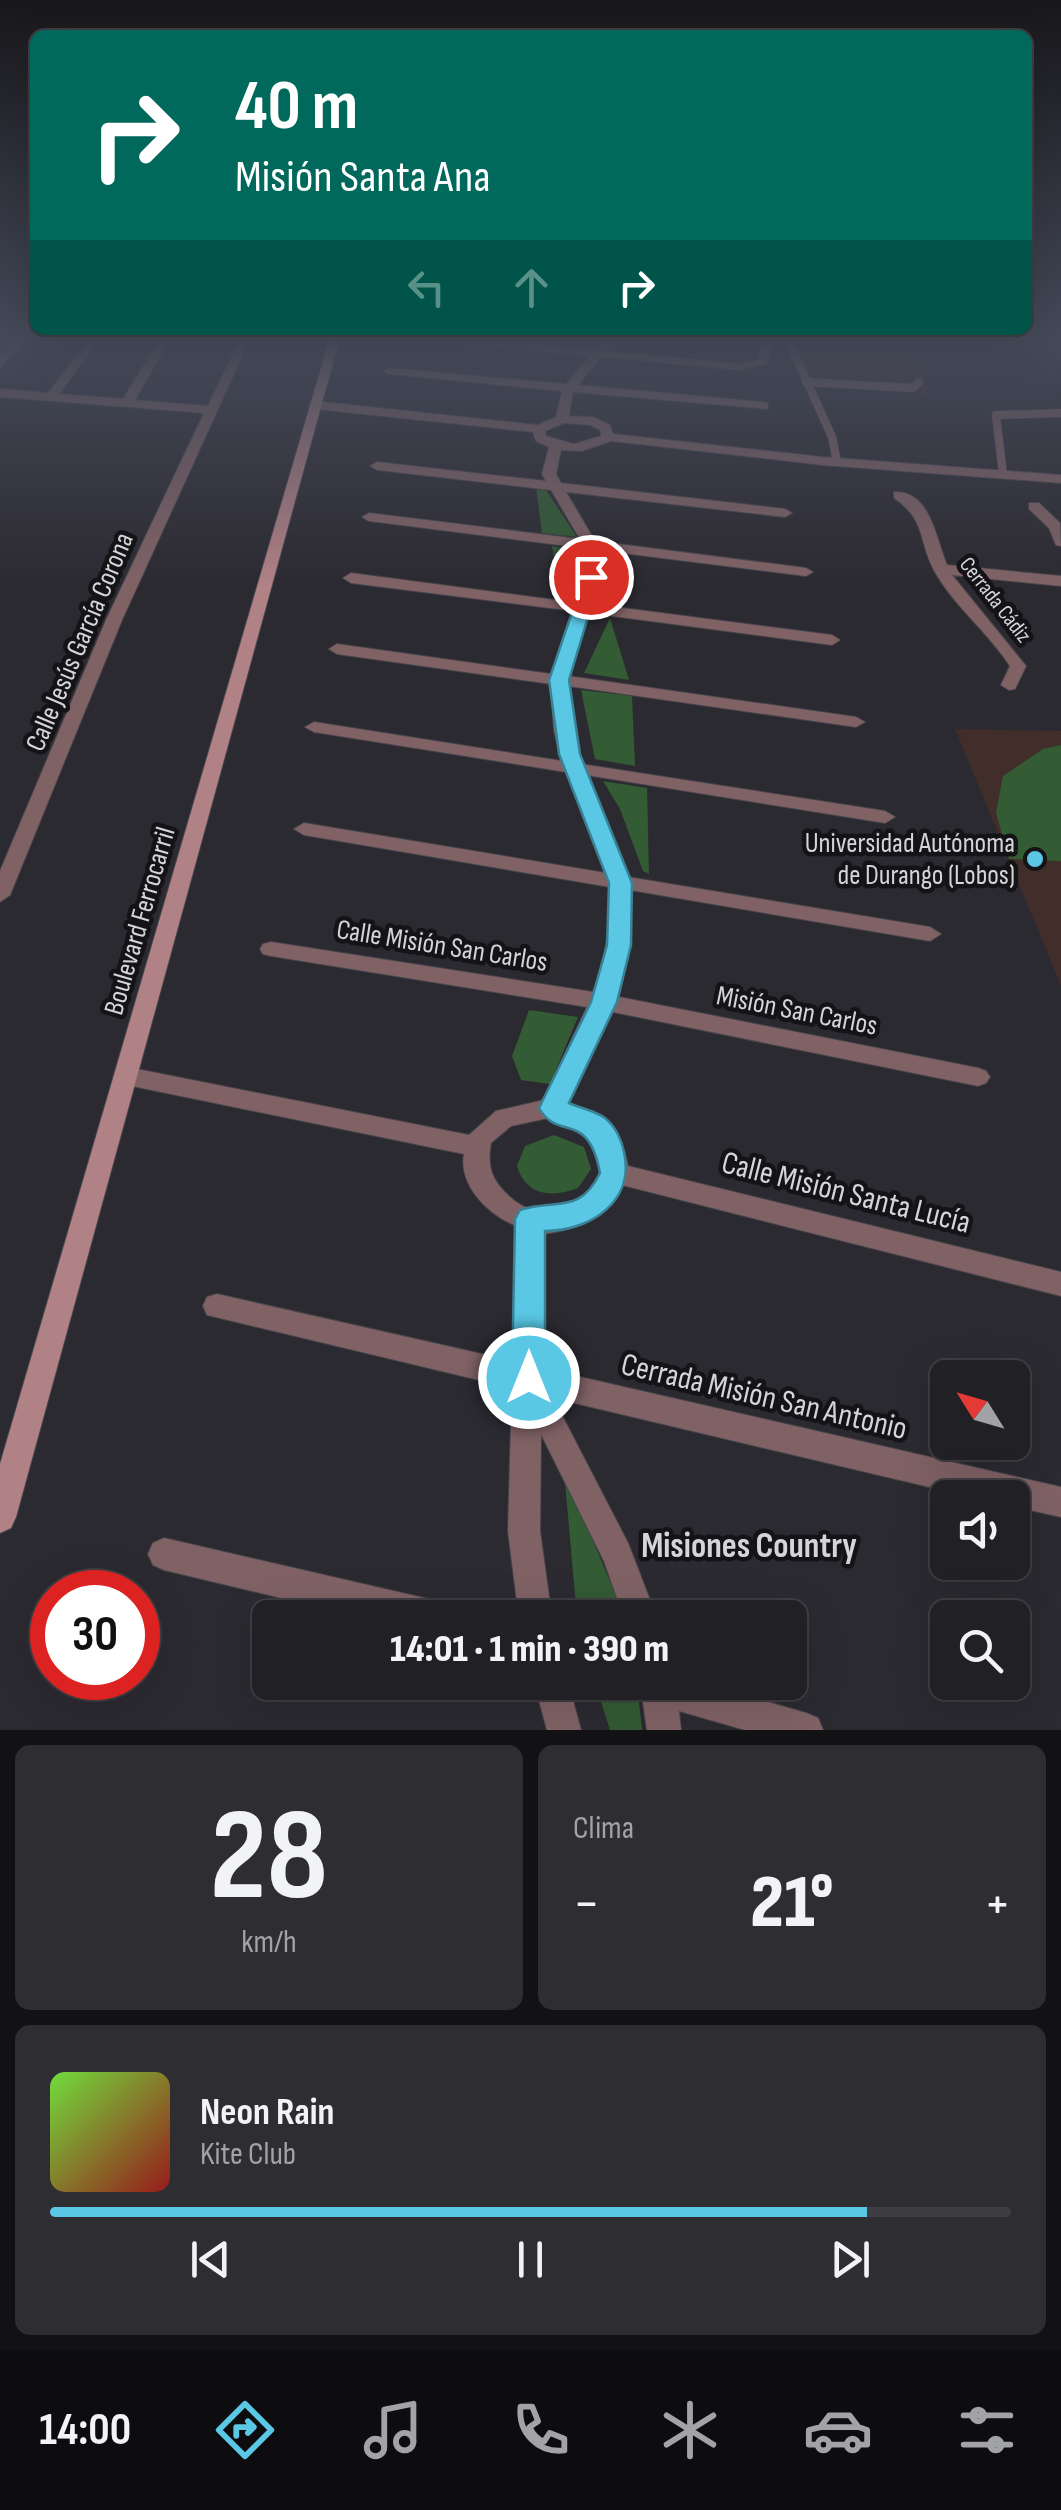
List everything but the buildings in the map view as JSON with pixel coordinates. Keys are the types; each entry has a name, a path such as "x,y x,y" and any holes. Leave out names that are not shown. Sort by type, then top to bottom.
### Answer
{"main road":[{"name":"Boulevard Ferrocarril","path":"0,1517 310,422"}],"street":[{"name":"Calle Jesús García Corona","path":"0,896 114,620 207,422"},
{"path":"478,422 539,428 557,422"},
{"path":"578,422 600,424 608,436"},
{"path":"539,428 540,438 556,446 594,445 608,436 830,462 1061,478"},
{"path":"553,1108 604,1002 619,945 620,883 574,767 559,680 591,577 589,544 554,484 548,463 556,446"},
{"path":"377,466 785,513"},
{"name":"Cerrada Cádiz","path":"899,495 928,518 941,569 965,605 1018,666 1009,685"},
{"path":"1034,506 1055,526 1061,542"},
{"path":"370,517 806,572"},
{"path":"941,569 1061,580"},
{"path":"351,578 832,640"},
{"path":"337,649 856,722"},
{"path":"314,727 885,817"},
{"path":"304,829 930,934"},
{"name":"Calle Misión San Carlos","path":"271,949 604,1002"},
{"name":"Misión San Carlos","path":"604,1002 978,1078"},
{"path":"127,1076 478,1147"},
{"path":"553,1108 595,1126 608,1142 614,1173 604,1193 588,1209 566,1218 513,1216 492,1203 480,1186 474,1167 478,1147 505,1117 526,1110 553,1108"},
{"name":"Calle Misión Santa Lucía","path":"614,1173 1061,1284"},
{"path":"530,1219 524,1531 534,1600"},
{"name":"Cerrada Misión San Antonio","path":"217,1306 1061,1502"},
{"path":"529,1378 618,1554 635,1600"},
{"path":"164,1554 360,1600"},
{"path":"556,1700 564,1730"},
{"path":"660,1700 664,1730"},
{"path":"707,1700 806,1730"}],"lane":[{"path":"825,422 832,436 830,462"},
{"path":"997,422 1003,474"}],"shaded area":[{"name":"Universidad Autónoma de Durango (Lobos)","path":"955,729 1061,731 1061,986"}],"green space":[{"path":"536,487 544,487 577,537 542,533"},
{"path":"552,546 584,552 585,573 575,599 560,597"},
{"path":"610,618 629,680 584,673"},
{"path":"581,690 632,696 635,766 595,759"},
{"path":"1061,745 1061,861 1009,859 996,813 1003,776 1043,749"},
{"path":"603,781 647,788 649,874 643,871 620,809"},
{"path":"529,1010 578,1017 550,1084 521,1080 512,1056"},
{"path":"554,1135 584,1147 591,1169 578,1188 541,1192 527,1184 517,1166 525,1146"},
{"path":"564,1471 618,1600 575,1600"},
{"path":"600,1700 639,1700 642,1730 610,1730"}],"place":[{"name":"Universidad Autónoma de Durango (Lobos)","path":"1035,859"}],"district":[{"name":"Misiones Country","path":"749,1546"}],"route":[{"path":"529,1378 530,1219 541,1222 566,1218 588,1209 604,1193 614,1173 608,1142 595,1126 553,1108 604,1002 619,945 622,906 620,883 570,754 559,680 591,577"}]}
